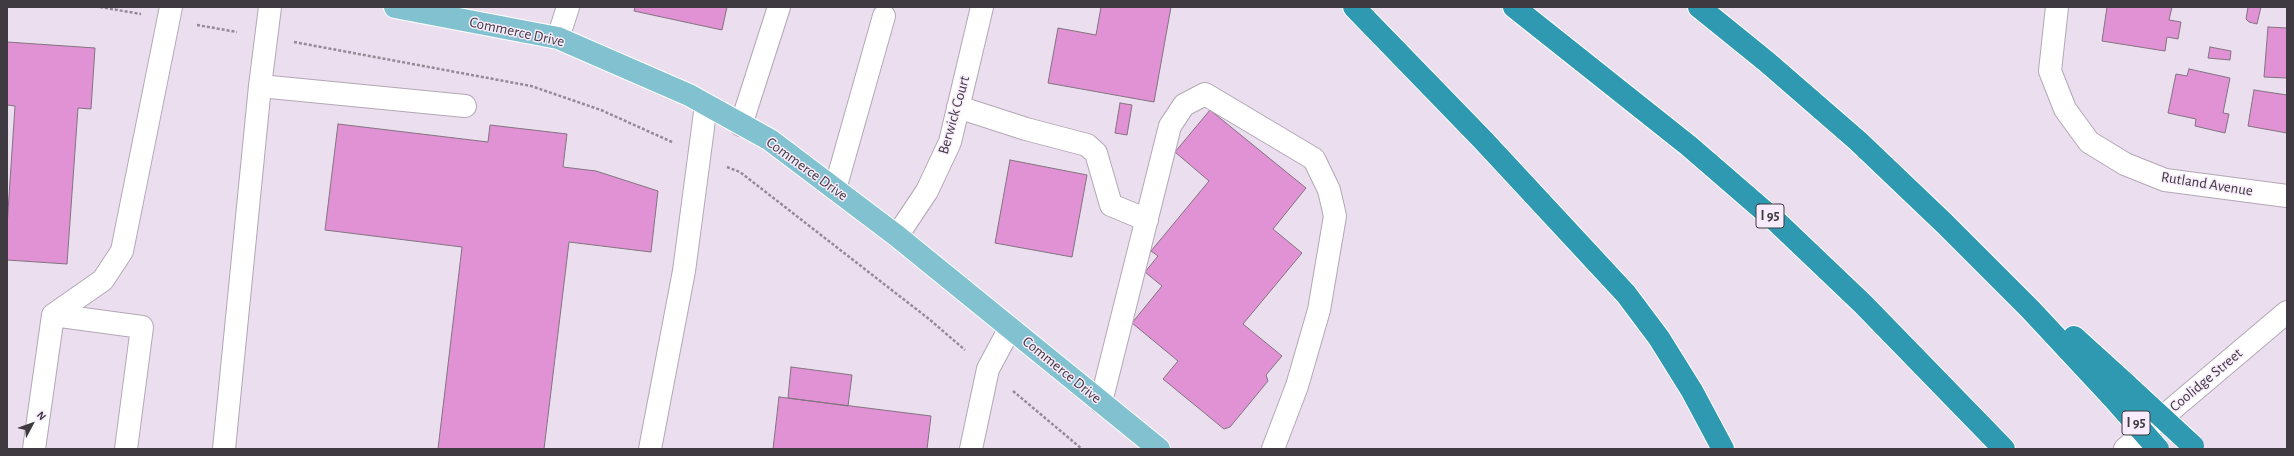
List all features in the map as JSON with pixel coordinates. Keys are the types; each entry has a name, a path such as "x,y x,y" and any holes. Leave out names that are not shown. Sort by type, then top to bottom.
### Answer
{"highway":[{"path":"1354,7 1483,140 1626,294 1659,338 1692,391 1722,449"},
{"name":"I 95","path":"1514,7 1677,136 1778,223 1864,304 2004,449"},
{"name":"I 95","path":"1699,7 1767,62 1858,142 1945,224 2030,309 2121,392 2158,449"},
{"path":"2121,392 2194,448"}],"main road":[{"name":"Commerce Drive","path":"395,7 558,38 689,96 770,140 897,236 1101,402 1150,446"}],"street":[{"path":"224,449 260,86 270,7"},
{"path":"558,38 568,7"},
{"path":"741,124 779,7"},
{"name":"Berwick Court","path":"897,236 927,191 950,142 982,7"},
{"name":"Rutland Avenue","path":"2057,7 2050,71 2065,109 2089,142 2125,164 2166,180 2287,196"},
{"path":"34,449 53,315 103,280 122,251 170,13"},
{"path":"835,189 884,16"},
{"path":"260,86 466,106"},
{"path":"1101,402 1170,126 1184,105 1205,94 1314,159 1330,190 1335,216 1319,310 1297,386 1273,449"},
{"path":"650,449 684,271 706,105"},
{"path":"958,107 1026,129 1087,145 1096,153 1111,205 1147,220"},
{"name":"Coolidge Street","path":"2125,449 2287,312"},
{"path":"53,315 142,328 126,449"},
{"path":"971,449 988,369 1010,328"}],"path":[{"path":"100,7 170,13 266,37 531,86 601,110 740,172 929,319 1082,449"}],"building":[{"path":"635,7 727,7 722,30 634,11"},
{"path":"1101,7 1171,7 1154,102 1048,83 1058,28 1096,35"},
{"path":"2107,7 2172,7 2169,20 2181,22 2178,39 2167,37 2165,51 2102,41"},
{"path":"2248,7 2261,7 2257,24 2249,22 2246,19"},
{"path":"2268,27 2287,28 2287,78 2264,77"},
{"path":"7,42 95,48 91,109 78,108 67,264 7,260 7,226 15,106 7,105"},
{"path":"2210,47 2231,51 2230,60 2208,58"},
{"path":"2189,69 2230,78 2223,113 2229,114 2225,133 2195,126 2196,119 2168,113 2176,74 2187,76"},
{"path":"2254,90 2287,95 2287,133 2248,126"},
{"path":"1120,103 1132,105 1127,135 1115,133"},
{"path":"1210,110 1306,188 1273,229 1302,253 1243,324 1282,356 1266,375 1268,381 1230,427 1224,429 1163,379 1178,361 1132,323 1162,286 1145,272 1158,256 1151,251 1209,181 1175,152"},
{"path":"338,124 488,142 490,125 567,134 563,167 596,171 658,191 651,252 569,242 544,449 438,449 462,247 325,230"},
{"path":"1010,160 1087,175 1072,257 995,243"},
{"path":"791,367 852,375 848,406 788,398"},
{"path":"779,397 931,416 927,449 773,449"}]}
